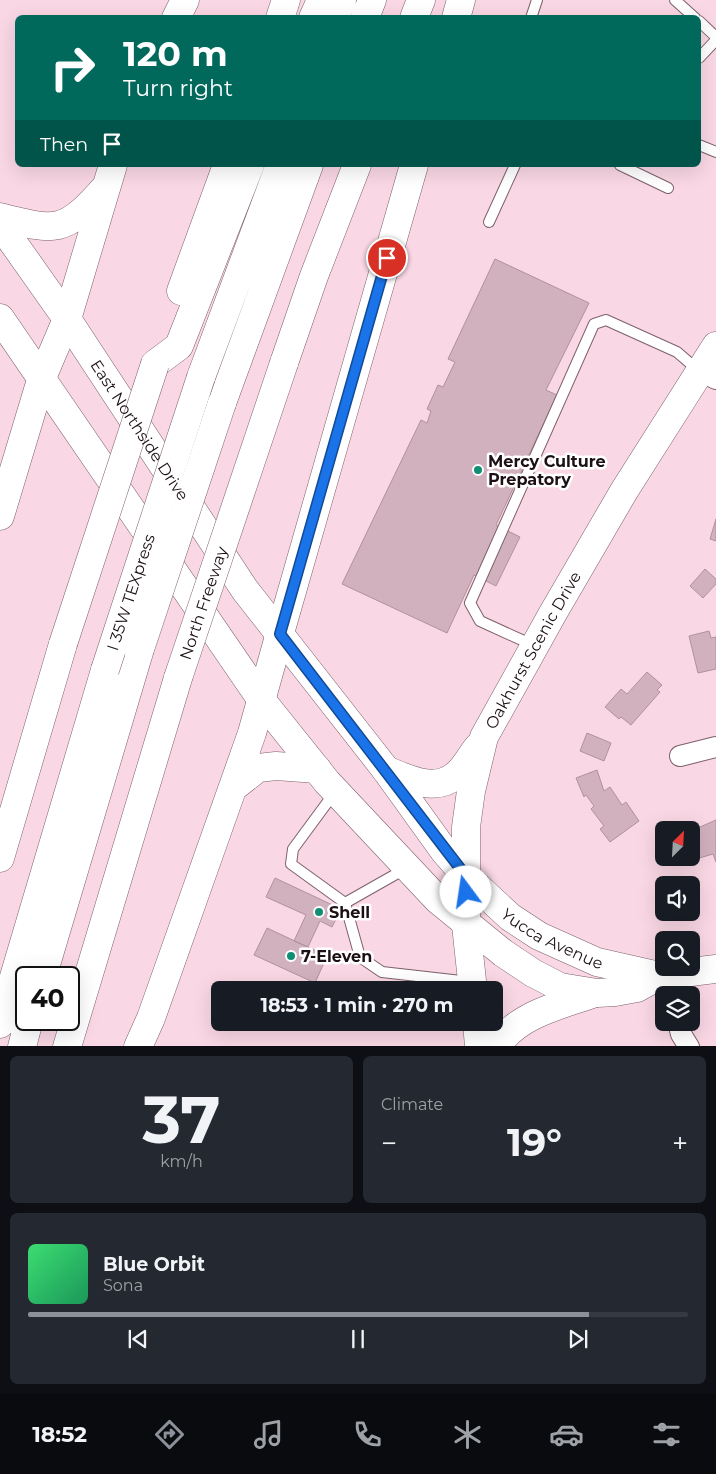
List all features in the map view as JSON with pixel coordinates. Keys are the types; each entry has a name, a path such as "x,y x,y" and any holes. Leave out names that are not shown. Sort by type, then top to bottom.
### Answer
{"main road":[{"path":"178,15 185,0"},
{"path":"281,15 286,0"},
{"path":"314,15 321,0"},
{"path":"336,15 342,0"},
{"path":"366,15 372,0"},
{"path":"415,15 421,0"},
{"path":"457,15 461,0"},
{"path":"173,339 226,167"},
{"path":"0,858 63,644 155,364 173,339 249,167"},
{"name":"I 35W TEXpress","path":"0,1024 105,670 201,377 279,167"},
{"name":"I 35W TEXpress","path":"46,966 139,652 222,403 307,167"},
{"name":"North Freeway","path":"66,1046 178,678 314,276 356,167"},
{"path":"138,1046 151,1018 235,786 263,702 280,634 413,167"},
{"path":"0,217 38,227 59,226 80,216 110,175"},
{"path":"0,516 41,380 67,319 110,175"},
{"name":"East Northside Drive","path":"0,224 67,319 245,590 280,634"},
{"path":"0,318 263,702"},
{"name":"Oakhurst Scenic Drive","path":"472,981 466,925 466,827 471,791 484,737 624,491 708,375 716,346"},
{"name":"Yucca Avenue","path":"280,634 386,770 445,852 466,876 510,917 539,936 598,962 670,982"},
{"name":"Yucca Avenue","path":"263,702 336,792 407,867 466,925 533,973 560,987 596,993 670,982 716,969"},
{"path":"386,770 418,782 439,785 456,775 484,737"},
{"path":"235,786 258,768 276,766 317,770"},
{"path":"497,1046 514,1028 532,1016 596,993"},
{"path":"22,1046 26,1031"},
{"path":"478,1031 480,1046"}],"street":[{"path":"680,756 716,747"},
{"path":"680,1031 689,1046"}],"lane":[{"path":"532,15 537,0"},
{"path":"675,0 691,15"},
{"path":"701,23 716,38 701,56"},
{"path":"701,146 716,152"},
{"path":"489,222 514,167"},
{"path":"624,167 668,188"},
{"path":"535,646 480,620 470,603 594,324 606,320 677,352 708,375"},
{"path":"336,792 293,849 291,864 345,903 360,957 382,972 440,981"},
{"path":"345,903 407,867"}],"building":[{"path":"495,259 589,303 546,390 557,395 496,525 520,537 496,586 474,575 447,633 342,584 421,420 427,423 431,411 427,409 438,385 443,387 455,362 448,359"},
{"path":"716,519 716,541 710,539"},
{"path":"705,569 716,579 716,584 703,598 690,586"},
{"path":"709,631 711,638 716,637 716,669 698,673 689,636"},
{"path":"647,672 662,685 657,690 660,692 631,725 621,717 619,719 605,707 621,689 627,694"},
{"path":"587,733 611,743 604,761 580,751"},
{"path":"597,770 604,791 610,787 622,805 626,802 639,821 610,842 600,829 604,826 591,809 594,806 586,795 584,797 576,778"},
{"path":"716,820 716,862 713,854 700,858 700,827"},
{"name":"Shell","path":"275,878 341,909 332,927 320,921 308,947 294,941 306,915 266,897"},
{"name":"7-Eleven","path":"267,928 327,956 316,981 311,981 254,955"}],"place":[{"name":"Mercy Culture Prepatory","path":"478,470"},
{"name":"Shell","path":"319,912"},
{"name":"7-Eleven","path":"291,956"}],"route":[{"path":"387,258 280,634 386,770 445,852 466,876 466,892"}]}
